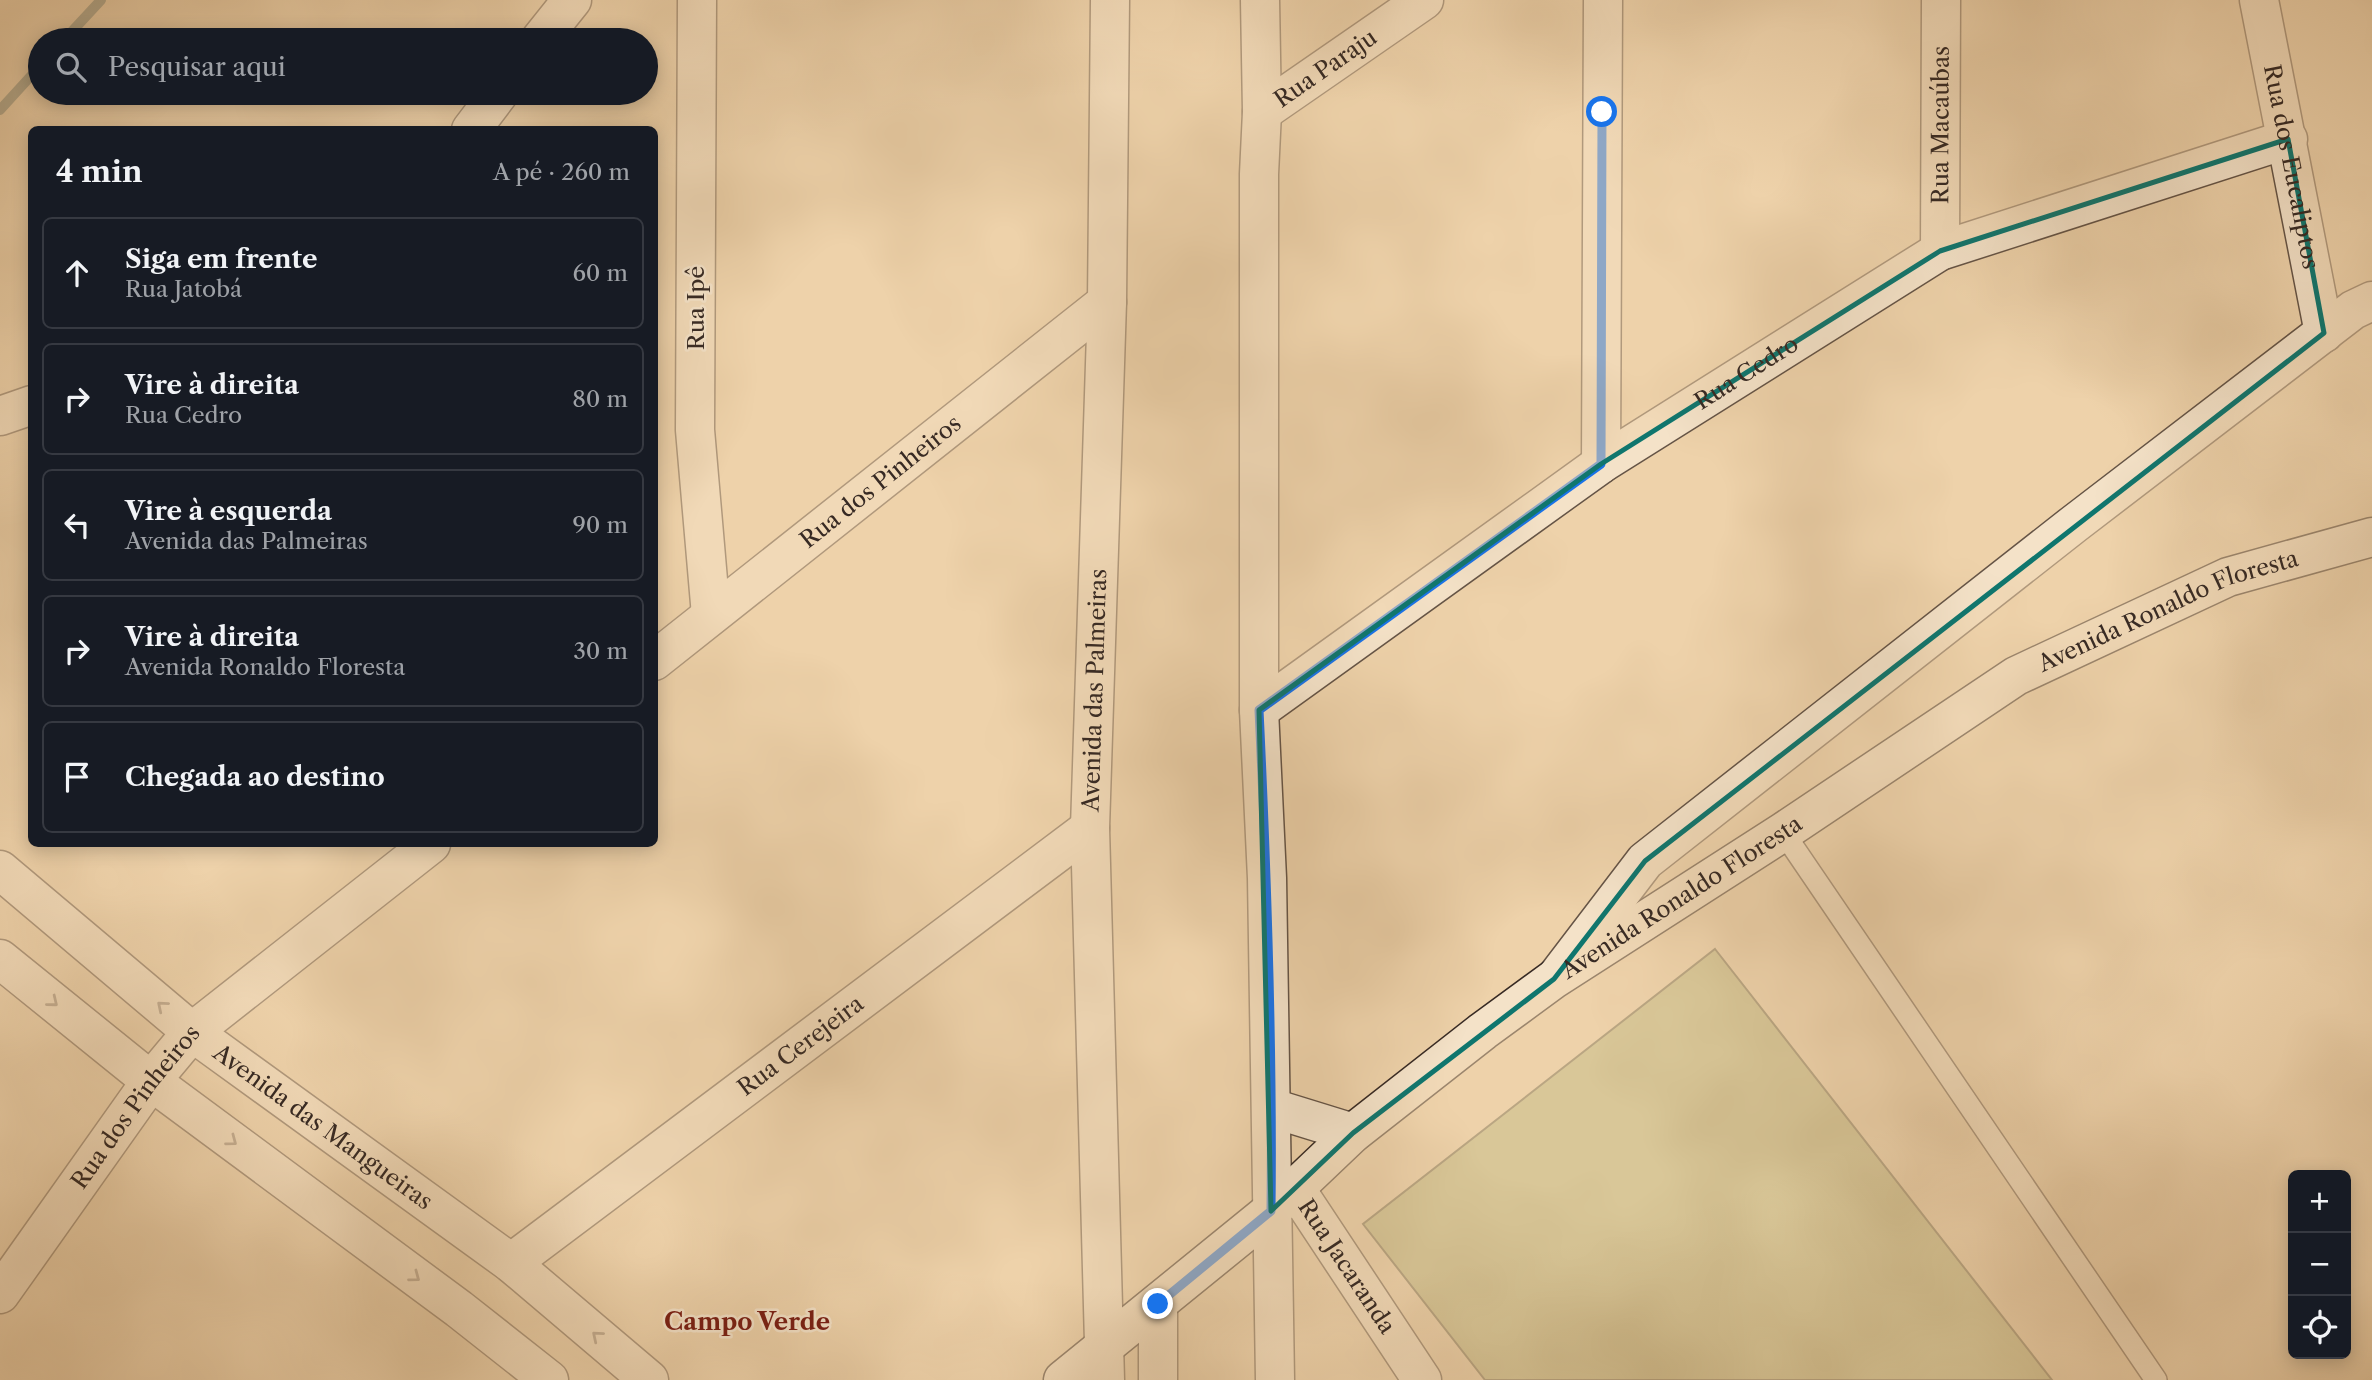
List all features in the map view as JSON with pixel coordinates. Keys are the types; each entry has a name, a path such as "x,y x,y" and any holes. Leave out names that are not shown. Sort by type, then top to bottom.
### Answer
{"street":[{"path":"550,28 572,0"},
{"name":"Rua Ipê","path":"697,0 695,430 711,615"},
{"name":"Avenida das Palmeiras","path":"1105,1363 1090,828 1107,302 1110,0"},
{"path":"1259,0 1262,112 1259,174 1259,710 1267,878 1272,1108 1283,1200 1275,1380"},
{"name":"Rua Paraju","path":"1262,112 1423,0"},
{"path":"1601,464 1603,0"},
{"name":"Rua Macaúbas","path":"1940,251 1941,0"},
{"name":"Rua dos Eucaliptos","path":"2259,0 2325,334"},
{"path":"474,126 490,105"},
{"name":"Rua Cedro","path":"1259,710 1601,464 1940,251 2288,139"},
{"path":"1555,979 1645,862 2064,532 2353,310 2372,301"},
{"name":"Rua dos Pinheiros","path":"658,658 1107,302"},
{"path":"0,416 28,406"},
{"name":"Avenida Ronaldo Floresta","path":"1063,1380 1105,1363 1158,1304 1283,1200 1353,1133 1483,1031 1555,979 1783,832 2016,676 2228,578 2372,537"},
{"name":"Rua Cerejeira","path":"511,1263 1090,828"},
{"name":"Rua dos Pinheiros","path":"0,1294 151,1081 192,1032 427,847"},
{"name":"Avenida das Mangueiras","path":"0,870 192,1032 511,1263 649,1380"},
{"path":"0,959 151,1081 459,1309 549,1380"},
{"path":"1272,1108 1353,1133"},
{"name":"Rua Jacaranda","path":"1283,1200 1422,1380"},
{"path":"1158,1304 1158,1380"}],"lane":[{"path":"1783,832 2156,1380"}],"highlighted area":[{"path":"2288,139 2324,333 1645,861 1554,979 1353,1133 1271,1211 1259,710 1601,464 1940,251"}],"shaded area":[{"path":"1715,949 2052,1380 1485,1380 1363,1224"}],"waterway":[{"path":"75,28 101,0"},
{"path":"0,110 28,79"}],"district":[{"name":"Campo Verde","path":"747,1322"}],"route":[{"path":"1158,1304 1271,1211 1272,1108 1267,878 1259,710 1601,464 1602,112"}]}
